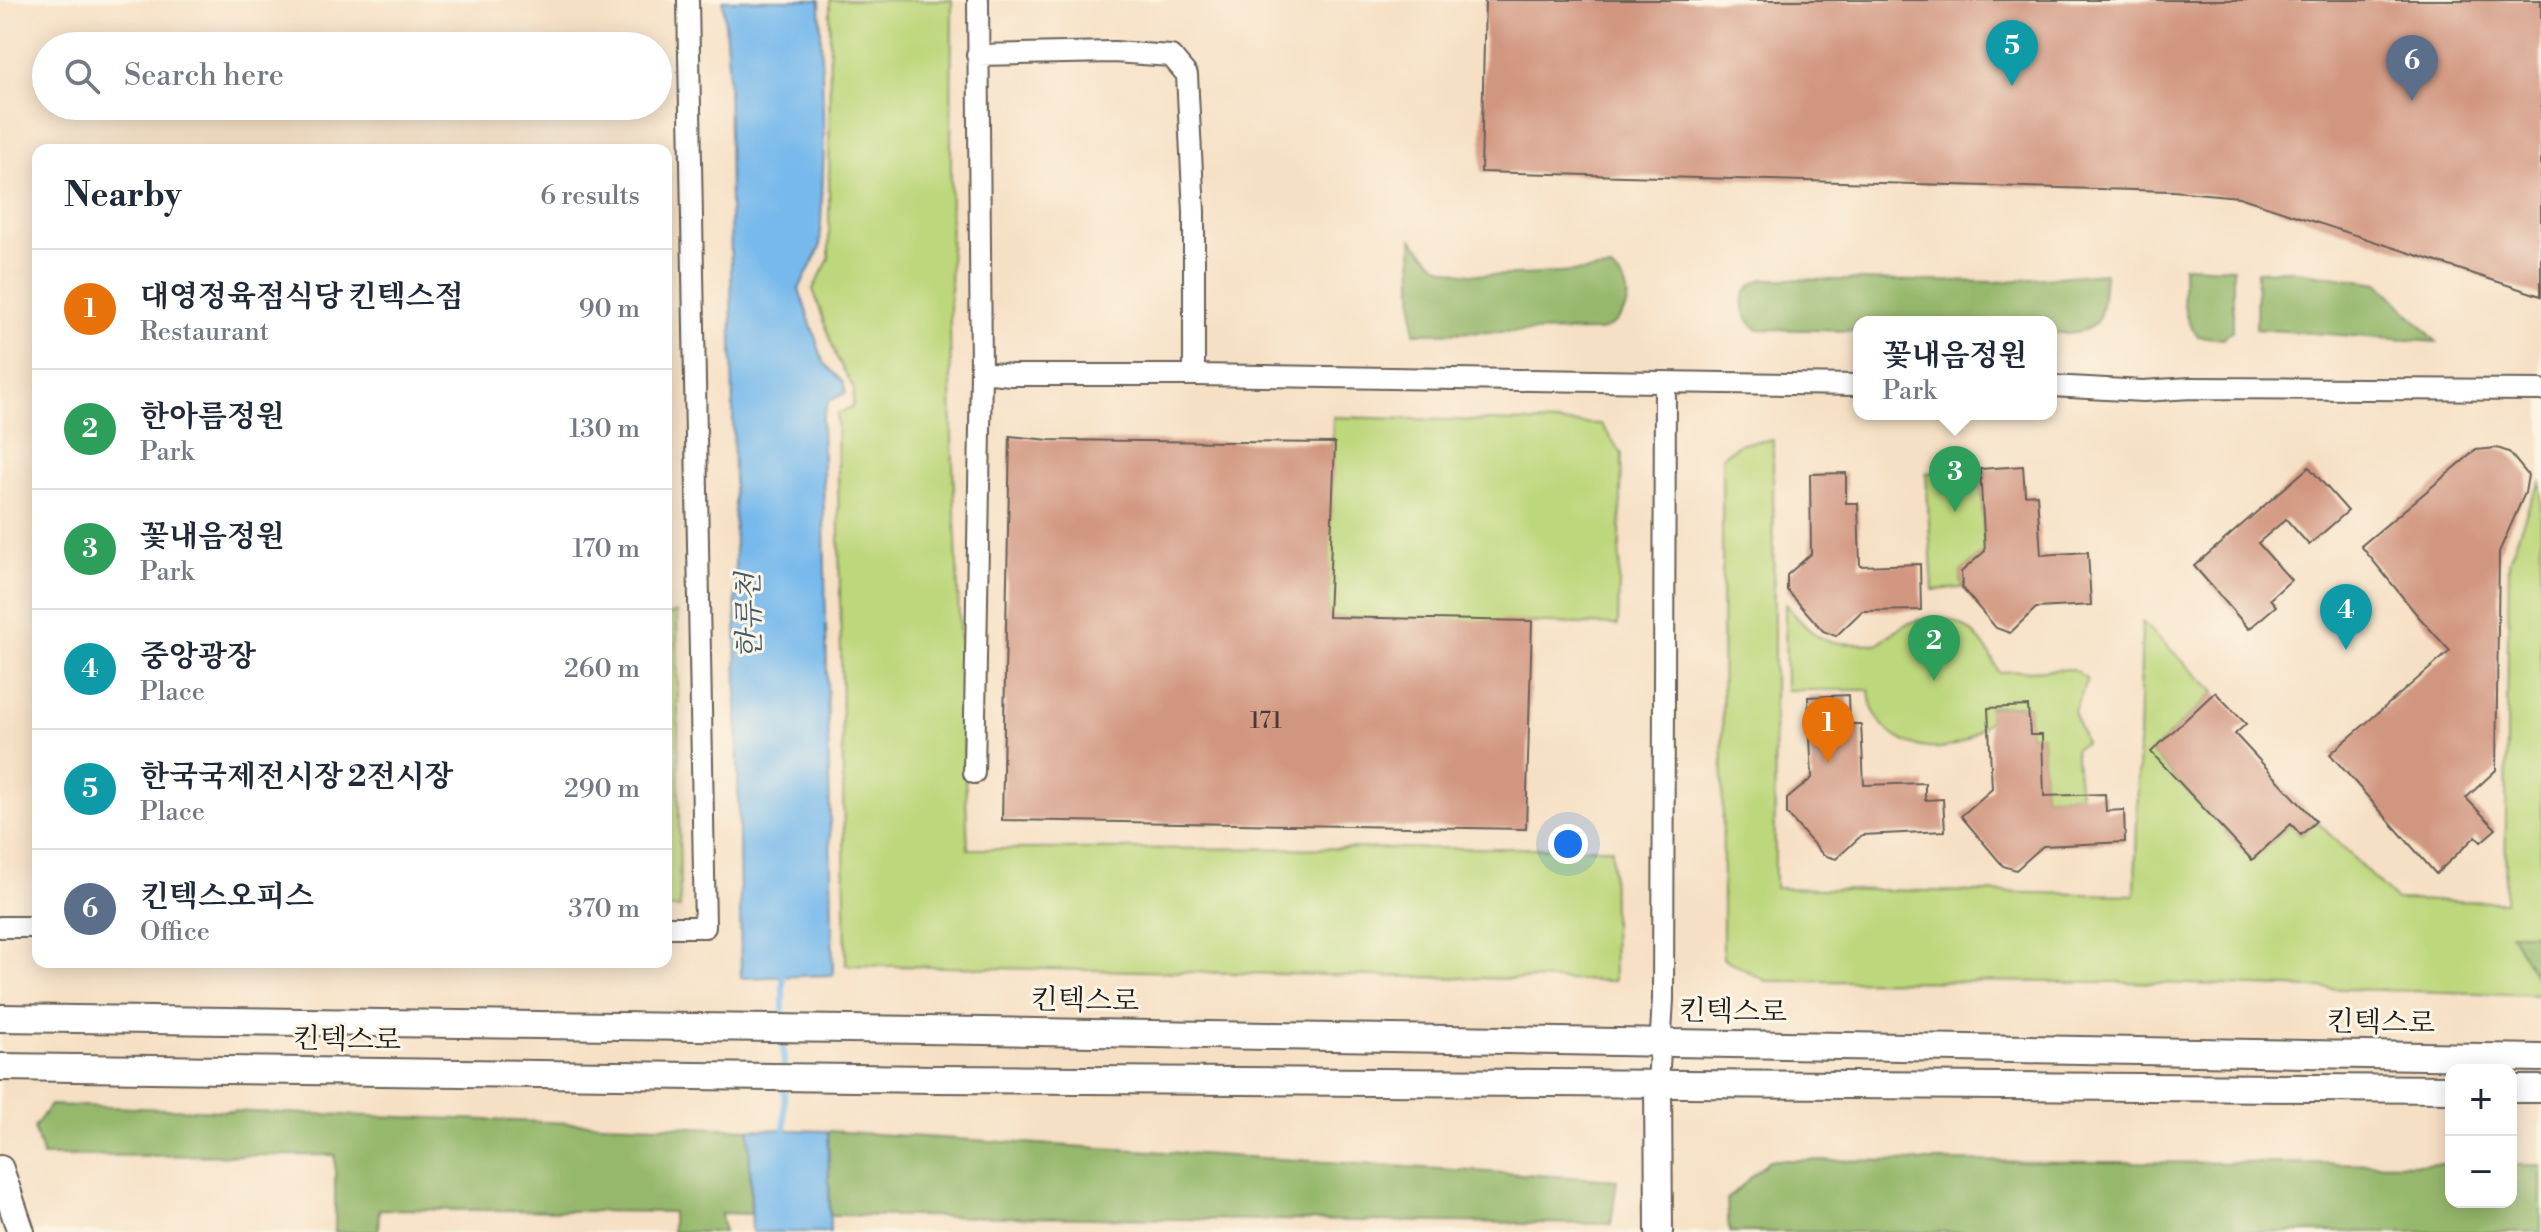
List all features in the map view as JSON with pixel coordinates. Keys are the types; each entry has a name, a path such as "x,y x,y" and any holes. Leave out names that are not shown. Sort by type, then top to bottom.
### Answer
{"main road":[{"name":"킨텍스로","path":"0,1018 924,1030 2541,1058"},
{"name":"킨텍스로","path":"4,1067 935,1079 1658,1084"},
{"path":"1659,1232 1658,1084 2445,1089"},
{"path":"2517,1089 2541,1089"},
{"path":"0,1169 21,1232"}],"street":[{"path":"672,927 705,927 688,0"},
{"path":"974,773 981,372 978,0"},
{"path":"977,55 1114,52 1171,56 1187,75 1194,212 1194,375"},
{"path":"981,372 1011,375 1853,385"},
{"path":"1658,1084 1661,1043 1665,383"},
{"path":"2057,386 2143,391 2191,388 2541,390"},
{"path":"0,927 32,927"}],"green space":[{"path":"830,0 952,0 952,437 968,849 1612,848 1614,981 846,965 837,414 853,406 854,389 836,356 813,289 829,259"},
{"path":"1412,239 1438,265 1452,271 1522,275 1611,269 1625,285 1627,303 1618,319 1600,331 1414,333"},
{"path":"2183,266 2233,268 2233,330 2223,339 2198,336 2192,328 2184,303"},
{"path":"2290,270 2379,283 2437,342 2256,329 2257,271"},
{"path":"2105,273 2102,303 2096,321 2081,331 2068,333 2057,333 2057,316 1853,316 1853,331 1757,329 1746,316 1744,308 1745,294 1749,288 1764,279 1996,282"},
{"path":"1333,417 1601,424 1622,454 1618,625 1328,617"},
{"path":"1773,440 1775,888 2135,895 2142,622 2215,692 2151,752 2252,860 2291,824 2301,835 2316,821 2396,900 2505,902 2509,561 2531,500 2541,483 2541,995 2122,982 1766,981 1723,958 1722,456 1741,443"},
{"path":"1980,469 1985,551 1961,572 1962,588 1933,590 1926,473"},
{"path":"1785,604 1808,628 1825,640 1879,644 1896,630 1913,622 1931,618 1947,619 1963,626 1976,637 1998,672 2073,669 2087,679 2074,711 2085,743 2075,748 2080,795 2044,796 2042,735 2030,735 2028,706 1989,707 1989,721 1964,741 1952,746 1925,748 1899,739 1888,731 1873,709 1869,690 1786,690"},
{"path":"677,612 680,908 672,908 672,614"},
{"path":"2510,933 2541,933 2541,979 2537,979"},
{"path":"50,1105 749,1129 751,1214 721,1213 724,1232 672,1232 672,1212 379,1209 378,1232 335,1232 335,1155 43,1156 34,1128"},
{"path":"828,1131 1617,1180 1611,1224 830,1215"},
{"path":"1769,1160 2445,1164 2445,1208 2517,1208 2517,1165 2541,1165 2541,1232 1729,1232 1727,1200"}],"water":[{"path":"723,0 820,0 824,147 820,248 799,289 824,363 843,382 846,393 829,401 822,419 833,975 741,978 728,64"},
{"path":"749,1129 828,1131 830,1232 752,1232"}],"building":[{"path":"1485,0 2541,0 2541,296 2239,197 2173,191 1481,172"},
{"path":"1010,436 1049,440 1335,443 1328,617 1532,621 1526,829 1002,820"},
{"path":"2497,448 2509,452 2528,475 2525,493 2499,552 2496,770 2466,798 2496,829 2481,842 2476,836 2436,874 2330,754 2450,651 2361,546 2476,450"},
{"path":"2023,466 2025,495 2037,494 2041,555 2088,552 2091,605 2036,608 2010,633 1996,628 1962,588 1961,572 1985,551 1980,469"},
{"path":"2309,467 2348,511 2309,545 2286,519 2258,543 2291,580 2270,599 2276,606 2249,629 2194,566"},
{"path":"1846,473 1846,503 1858,503 1860,566 1920,564 1921,610 1862,611 1836,636 1823,631 1787,590 1787,575 1811,554 1810,474"},
{"path":"2215,692 2246,724 2235,734 2316,821 2301,835 2291,824 2252,860 2151,752"},
{"path":"1848,695 1849,724 1861,724 1864,785 1925,783 1925,800 1943,799 1945,831 1862,835 1836,859 1823,855 1787,814 1787,799 1812,778 1808,697"},
{"path":"2028,706 2030,735 2042,735 2044,796 2105,794 2106,811 2124,810 2125,842 2043,846 2016,870 2003,866 1961,816 1992,789 1988,708"}],"waterway":[{"name":"한류천","path":"783,972 783,1020"},
{"name":"한류천","path":"783,1036 784,1072"},
{"name":"한류천","path":"784,1084 785,1136"}],"place":[{"name":"한국국제전시장 2전시장","path":"2012,86"},
{"name":"킨텍스오피스","path":"2412,101"},
{"name":"꽃내음정원","path":"1955,512"},
{"name":"중앙광장","path":"2346,650"},
{"name":"한아름정원","path":"1934,681"},
{"name":"대영정육점식당 킨텍스점","path":"1828,763"}]}
